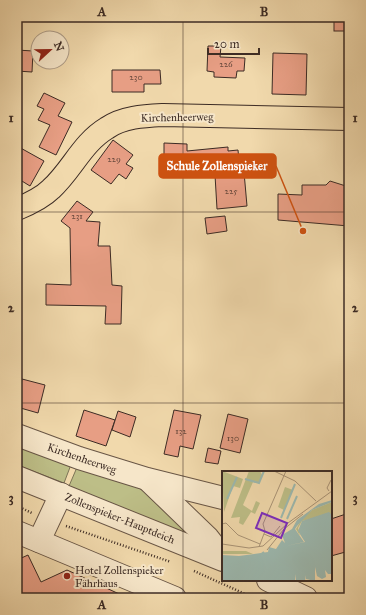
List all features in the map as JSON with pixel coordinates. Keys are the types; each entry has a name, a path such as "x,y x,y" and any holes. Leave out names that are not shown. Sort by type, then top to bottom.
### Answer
{"main road":[{"name":"Kirchenheerweg","path":"17,209 52,189 85,146 108,127 122,121 141,117 163,115 349,119"}],"street":[{"name":"Kirchenheerweg","path":"17,435 79,458 147,479 222,498"},
{"name":"Zollenspieker-Hauptdeich","path":"17,477 222,558"},
{"name":"Kirchenheerweg","path":"147,479 208,538 222,557"},
{"path":"39,541 61,494"},
{"path":"17,532 175,598"},
{"path":"270,581 306,598"}],"path":[{"path":"49,520 174,563"},
{"path":"188,568 254,598"}],"green space":[{"path":"17,441 72,462 64,483 17,465"},
{"path":"78,465 144,488 199,539 69,486"}],"building":[{"path":"334,17 349,17 349,31 334,31"},
{"path":"208,46 221,46 220,57 245,58 244,71 237,71 236,78 214,77 214,72 207,71"},
{"path":"17,50 30,51 30,70 32,70 32,72 17,71"},
{"path":"273,53 307,54 306,95 272,94"},
{"path":"112,70 160,70 161,84 144,84 144,92 112,92"},
{"path":"44,93 65,103 58,116 72,122 56,155 39,147 50,125 38,120 44,109 37,106"},
{"path":"113,140 133,155 126,164 133,168 126,179 119,174 111,184 91,170"},
{"path":"164,143 187,144 187,151 228,147 228,151 238,150 240,172 244,172 247,206 217,209 215,175 164,173"},
{"path":"17,146 44,161 30,186 17,178"},
{"path":"330,181 349,187 349,226 278,220 278,194 302,195 302,185 326,185"},
{"path":"77,201 93,212 86,221 100,222 98,246 110,246 112,285 122,286 121,324 105,324 106,306 46,305 46,284 71,285 70,228 61,221"},
{"path":"225,216 227,231 207,234 205,218"},
{"path":"22,379 45,385 38,413 17,407"},
{"path":"84,410 115,420 106,446 76,436"},
{"path":"174,410 201,415 193,449 180,446 178,457 164,454"},
{"path":"118,411 136,417 130,437 112,430"},
{"path":"228,414 248,419 240,453 220,448"},
{"path":"208,448 221,451 218,464 205,462"},
{"path":"349,513 349,551 332,556 332,519"},
{"name":"Hotel Zollenspieker Fährhaus","path":"28,555 41,582 67,570 128,598 17,598 17,560"}],"place":[{"name":"Schule Zollenspieker","path":"303,231"},
{"name":"Hotel Zollenspieker Fährhaus","path":"67,576"}]}
